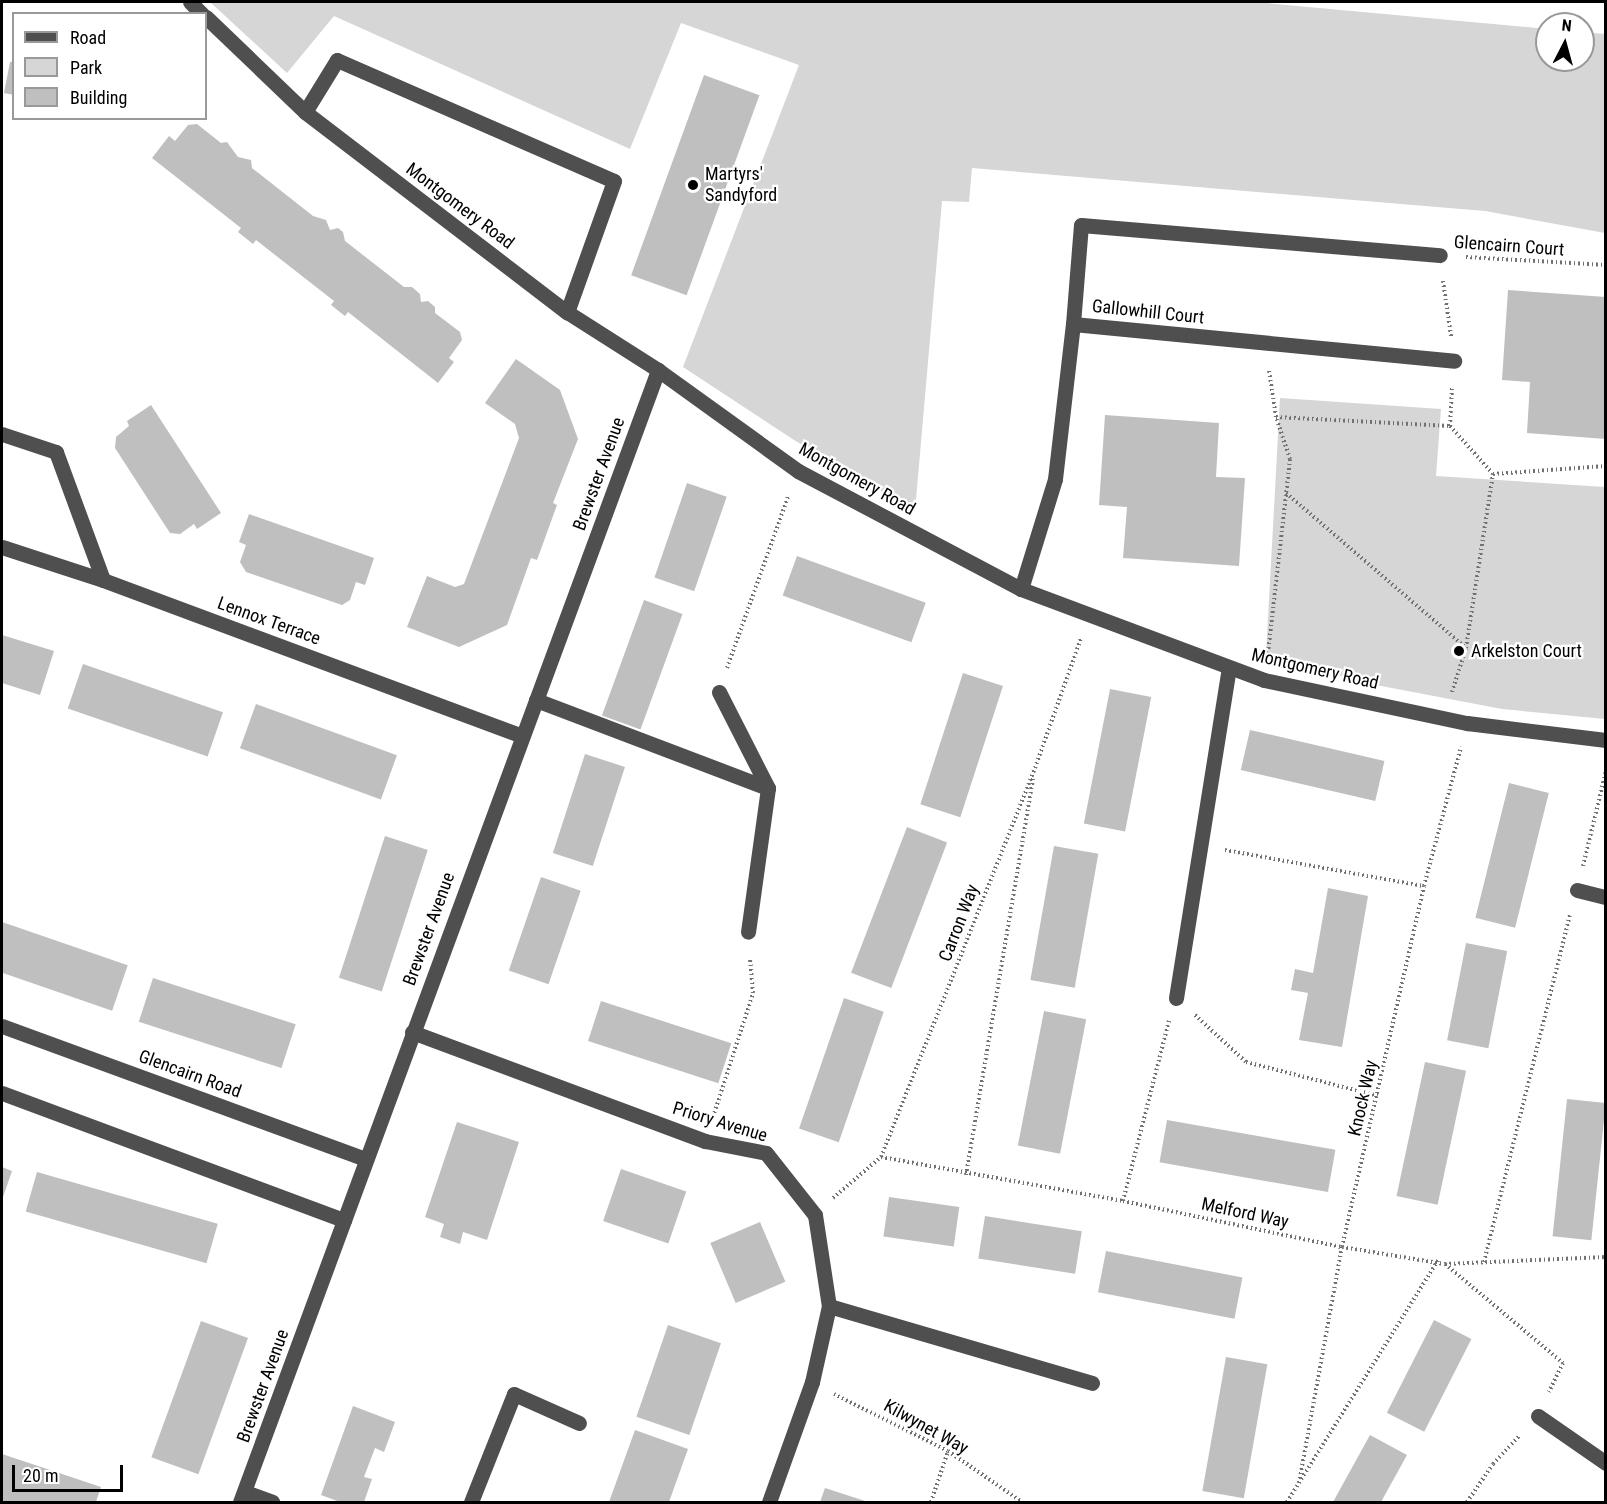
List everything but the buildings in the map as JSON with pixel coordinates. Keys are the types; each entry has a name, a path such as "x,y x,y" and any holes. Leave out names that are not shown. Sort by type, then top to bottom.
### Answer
{"street":[{"name":"Montgomery Road","path":"207,18 305,112 567,312 658,370 798,471 1021,589 1264,681 1467,723 1605,740"},
{"path":"305,112 337,60 614,181 567,312"},
{"path":"1073,324 1081,225 1440,255"},
{"name":"Gallowhill Court","path":"1021,589 1055,479 1073,324 1454,361"},
{"name":"Brewster Avenue","path":"242,1497 658,370"},
{"path":"2,434 56,452 102,580"},
{"name":"Lennox Terrace","path":"2,547 102,580 522,736"},
{"path":"1176,998 1229,668"},
{"path":"719,692 768,788 748,932"},
{"path":"536,700 768,788"},
{"path":"1576,890 1605,897"},
{"name":"Glencairn Road","path":"2,1026 365,1159"},
{"name":"Priory Avenue","path":"412,1032 705,1141 766,1153 814,1215 829,1306 812,1383 769,1503"},
{"path":"2,1093 344,1220"},
{"path":"829,1306 1092,1383"},
{"path":"471,1503 514,1394 579,1423"},
{"path":"1538,1416 1605,1463"},
{"path":"242,1497 272,1503"}],"path":[{"name":"Glencairn Court","path":"1450,426 1454,361 1440,255 1605,265"},
{"path":"1264,681 1290,459 1276,417 1266,343"},
{"path":"1276,417 1450,426 1492,474 1466,648 1443,718"},
{"path":"1492,474 1605,466"},
{"path":"719,692 798,471"},
{"path":"1286,493 1466,648"},
{"name":"Carron Way","path":"814,1215 881,1157 1035,768 1090,615"},
{"name":"Knock Way","path":"1299,1483 1342,1248 1424,886 1467,723"},
{"path":"966,1175 1035,768"},
{"path":"1484,1262 1538,1031 1605,771"},
{"path":"1201,845 1424,886"},
{"path":"705,1141 753,993 748,932"},
{"path":"1123,1201 1176,998 1246,1062 1378,1096"},
{"name":"Melford Way","path":"881,1157 966,1175 1123,1201 1342,1248 1438,1260 1563,1363"},
{"path":"1445,1264 1605,1257"},
{"name":"Knock Way","path":"1287,1503 1438,1260"},
{"name":"Kilwynet Way","path":"812,1383 948,1450 1022,1503"},
{"path":"931,1503 948,1450"}],"green space":[{"path":"210,2 1255,2 1535,28 1535,72 1595,72 1595,33 1605,34 1605,233 1485,211 972,168 969,202 942,201 915,511 794,440 683,367 799,65 681,23 630,149 334,16 287,73"},
{"path":"1280,398 1441,409 1436,476 1605,487 1605,719 1502,709 1371,684 1266,655"}],"place":[{"name":"Martyrs' Sandyford","path":"693,185"},
{"name":"Arkelston Court","path":"1459,651"}]}
